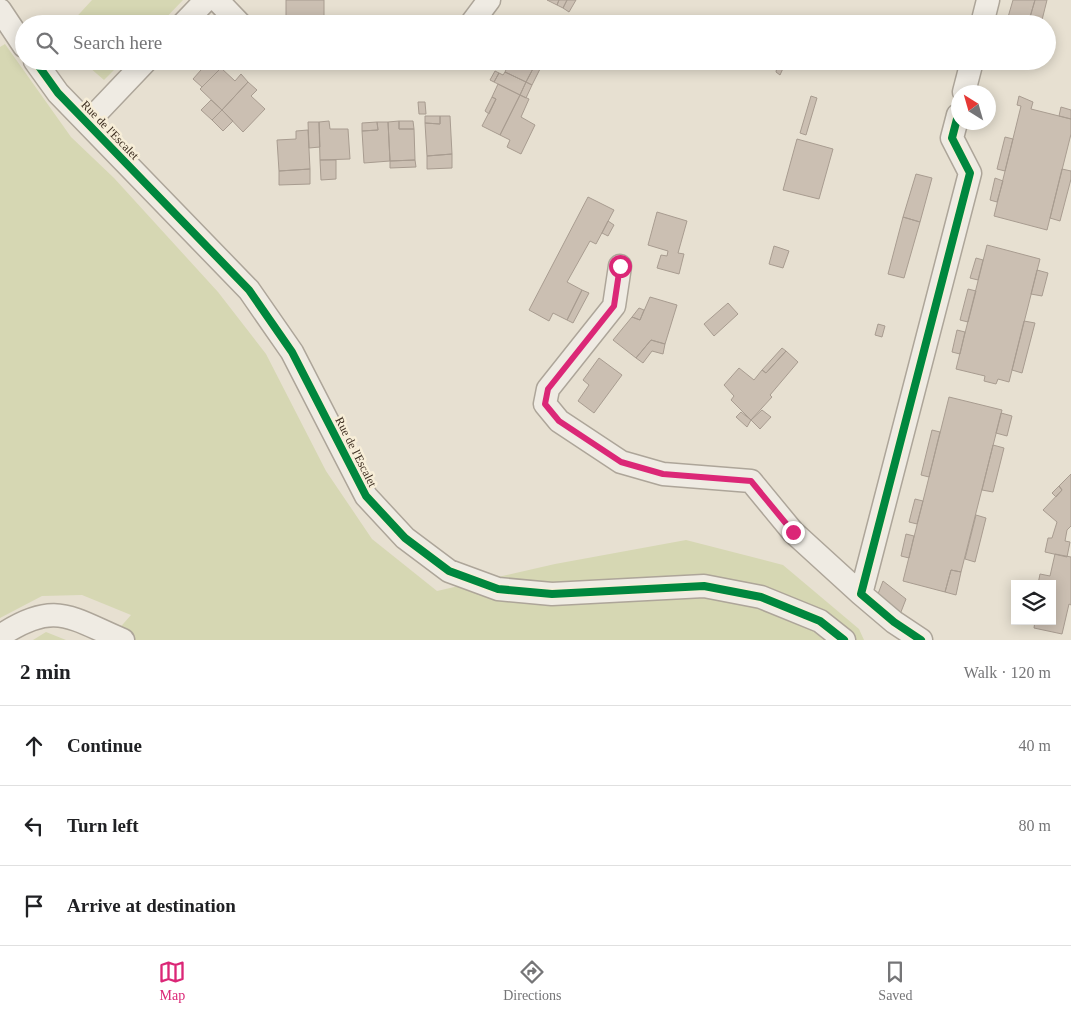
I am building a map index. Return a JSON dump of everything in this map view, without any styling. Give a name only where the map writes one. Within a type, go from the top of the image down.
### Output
[{"type":"street","points":[[192,15],[206,0]]},
{"type":"street","points":[[216,0],[231,15]]},
{"type":"street","points":[[478,15],[489,0]]},
{"type":"street","points":[[984,15],[988,0]]},
{"type":"street","points":[[0,10],[15,32]]},
{"type":"street","name":"Rue de l'Escalet","points":[[41,70],[58,93],[249,290],[292,352],[366,496],[405,538],[449,571],[498,589],[552,594],[704,586],[761,597],[820,622],[844,640]]},
{"type":"street","points":[[88,122],[137,70]]},
{"type":"street","points":[[966,85],[970,70]]},
{"type":"street","points":[[861,594],[970,173],[952,138],[954,130]]},
{"type":"street","points":[[620,266],[614,306],[548,389],[545,404],[559,421],[621,462],[663,474],[751,481],[793,532],[894,622],[921,640]]},
{"type":"street","points":[[0,636],[15,626],[42,615],[68,616],[123,640]]},
{"type":"green space","points":[[92,0],[183,0],[169,15],[78,15]]},
{"type":"green space","points":[[5,44],[15,58],[15,70],[23,70],[71,137],[114,178],[218,292],[266,354],[326,471],[372,539],[437,591],[555,564],[686,540],[783,565],[859,629],[864,640],[109,640],[131,615],[82,595],[42,596],[0,618],[0,47]]},
{"type":"green space","points":[[92,70],[114,70],[104,80]]},
{"type":"green space","points":[[46,632],[66,640],[33,640]]},
{"type":"building","points":[[286,0],[324,0],[324,15],[286,15]]},
{"type":"building","points":[[547,0],[559,0],[557,5]]},
{"type":"building","points":[[559,0],[567,0],[563,8],[557,5]]},
{"type":"building","points":[[567,0],[576,0],[569,12],[563,8]]},
{"type":"building","points":[[1013,0],[1035,0],[1031,15],[1009,15]]},
{"type":"building","points":[[1035,0],[1047,0],[1043,15],[1031,15]]},
{"type":"building","points":[[201,70],[219,70],[202,87],[193,79]]},
{"type":"building","points":[[219,70],[223,70],[235,81],[241,74],[248,82],[222,110],[200,89]]},
{"type":"building","points":[[506,70],[532,70],[526,82],[505,72]]},
{"type":"building","points":[[532,70],[540,70],[532,85],[526,82]]},
{"type":"building","points":[[776,70],[782,70],[780,75]]},
{"type":"building","points":[[495,71],[499,73],[494,82],[490,80]]},
{"type":"building","points":[[505,72],[526,82],[520,95],[494,82],[499,73],[503,75]]},
{"type":"building","points":[[248,82],[257,90],[251,96],[265,109],[243,132],[222,110]]},
{"type":"building","points":[[526,82],[532,85],[526,98],[520,95]]},
{"type":"building","points":[[498,84],[520,95],[500,135],[482,126],[496,99],[492,97]]},
{"type":"building","points":[[520,95],[529,99],[521,117],[535,125],[521,154],[507,147],[510,140],[500,135]]},
{"type":"building","points":[[811,96],[817,98],[806,135],[800,133]]},
{"type":"building","points":[[1019,96],[1033,102],[1031,109],[1071,119],[1071,134],[1047,230],[994,216],[1021,106],[1017,105]]},
{"type":"building","points":[[492,97],[496,99],[489,114],[485,111]]},
{"type":"building","points":[[211,100],[222,110],[212,120],[201,110]]},
{"type":"building","points":[[418,102],[425,102],[426,114],[419,114]]},
{"type":"building","points":[[1061,107],[1071,110],[1071,119],[1059,116]]},
{"type":"building","points":[[222,110],[233,121],[223,131],[212,120]]},
{"type":"building","points":[[425,116],[440,116],[440,124],[425,123]]},
{"type":"building","points":[[440,116],[450,116],[452,154],[427,156],[425,123],[440,124]]},
{"type":"building","points":[[329,121],[330,129],[348,129],[350,159],[320,160],[319,122]]},
{"type":"building","points":[[399,121],[399,129],[414,129],[415,160],[390,161],[388,122]]},
{"type":"building","points":[[399,121],[413,121],[414,129],[399,129]]},
{"type":"building","points":[[308,122],[319,122],[320,147],[309,148]]},
{"type":"building","points":[[377,122],[378,130],[362,131],[362,123]]},
{"type":"building","points":[[377,122],[388,122],[390,161],[364,163],[362,131],[378,130]]},
{"type":"building","points":[[308,130],[310,169],[279,171],[277,140],[296,139],[296,131]]},
{"type":"building","points":[[1005,137],[1013,139],[1005,171],[997,169]]},
{"type":"building","points":[[797,139],[833,149],[819,199],[783,190]]},
{"type":"building","points":[[452,154],[452,168],[427,169],[427,156]]},
{"type":"building","points":[[320,160],[336,160],[336,179],[321,180]]},
{"type":"building","points":[[415,160],[416,167],[390,168],[390,161]]},
{"type":"building","points":[[310,169],[310,184],[279,185],[279,171]]},
{"type":"building","points":[[1062,169],[1071,171],[1071,179],[1060,221],[1050,218]]},
{"type":"building","points":[[916,174],[932,178],[920,222],[903,217]]},
{"type":"building","points":[[995,178],[1003,181],[997,202],[990,200]]},
{"type":"building","points":[[588,197],[614,210],[596,244],[590,241],[567,282],[582,290],[567,320],[553,313],[549,321],[529,310]]},
{"type":"building","points":[[657,212],[687,221],[678,253],[684,254],[679,274],[657,268],[661,255],[667,256],[668,251],[648,245]]},
{"type":"building","points":[[903,217],[920,222],[904,278],[888,274]]},
{"type":"building","points":[[608,221],[614,225],[608,236],[602,233]]},
{"type":"building","points":[[987,245],[1040,259],[1009,382],[998,379],[996,384],[984,381],[985,376],[956,369]]},
{"type":"building","points":[[774,246],[789,251],[783,268],[769,264]]},
{"type":"building","points":[[976,258],[983,260],[978,280],[970,278]]},
{"type":"building","points":[[1037,270],[1048,273],[1042,296],[1031,294]]},
{"type":"building","points":[[968,289],[976,291],[968,322],[960,320]]},
{"type":"building","points":[[582,290],[589,293],[573,323],[567,320]]},
{"type":"building","points":[[650,297],[677,305],[665,344],[651,340],[636,358],[613,340],[632,317],[640,320]]},
{"type":"building","points":[[728,303],[738,314],[714,336],[704,324]]},
{"type":"building","points":[[639,308],[644,310],[640,320],[632,317]]},
{"type":"building","points":[[1024,321],[1035,323],[1022,373],[1012,370]]},
{"type":"building","points":[[878,324],[885,326],[882,337],[875,335]]},
{"type":"building","points":[[957,330],[965,332],[960,354],[952,352]]},
{"type":"building","points":[[651,340],[665,344],[663,354],[652,351],[643,363],[636,358]]},
{"type":"building","points":[[782,348],[786,351],[766,373],[762,370]]},
{"type":"building","points":[[786,351],[798,362],[770,395],[772,397],[751,420],[731,400],[734,396],[724,385],[739,368],[754,380],[762,370],[766,373]]},
{"type":"building","points":[[599,358],[622,375],[594,413],[578,401],[589,385],[583,380]]},
{"type":"building","points":[[949,397],[1002,410],[961,572],[951,570],[945,592],[903,581]]},
{"type":"building","points":[[762,410],[771,417],[760,429],[751,420]]},
{"type":"building","points":[[741,412],[751,420],[747,427],[736,417]]},
{"type":"building","points":[[1001,413],[1012,416],[1007,436],[996,433]]},
{"type":"building","points":[[932,430],[940,432],[929,477],[921,475]]},
{"type":"building","points":[[993,445],[1004,448],[993,492],[982,490]]},
{"type":"building","points":[[1071,474],[1071,526],[1067,530],[1065,541],[1070,542],[1067,557],[1045,552],[1048,538],[1052,538],[1057,522],[1043,510],[1062,490],[1059,486]]},
{"type":"building","points":[[1059,486],[1062,490],[1056,497],[1052,493]]},
{"type":"building","points":[[915,499],[923,501],[917,524],[909,522]]},
{"type":"building","points":[[976,515],[986,518],[975,562],[965,559]]},
{"type":"building","points":[[906,534],[914,536],[909,558],[901,556]]},
{"type":"building","points":[[1055,554],[1071,557],[1071,605],[1069,604],[1062,634],[1034,628],[1034,625],[1056,625],[1056,580],[1039,580],[1040,574],[1050,576]]},
{"type":"building","points":[[951,570],[961,572],[956,595],[945,592]]},
{"type":"building","points":[[883,581],[906,599],[899,617],[876,599]]},
{"type":"cycle path","points":[[41,70],[58,93],[249,290],[292,352],[366,496],[405,538],[449,571],[498,589],[552,594],[704,586],[761,597],[820,621],[844,640]]},
{"type":"cycle path","points":[[921,640],[894,622],[861,594],[970,173],[952,138],[954,130]]},
{"type":"route","points":[[620,266],[614,306],[548,389],[545,404],[559,421],[621,462],[663,474],[751,481],[765,495],[793,532]]}]
